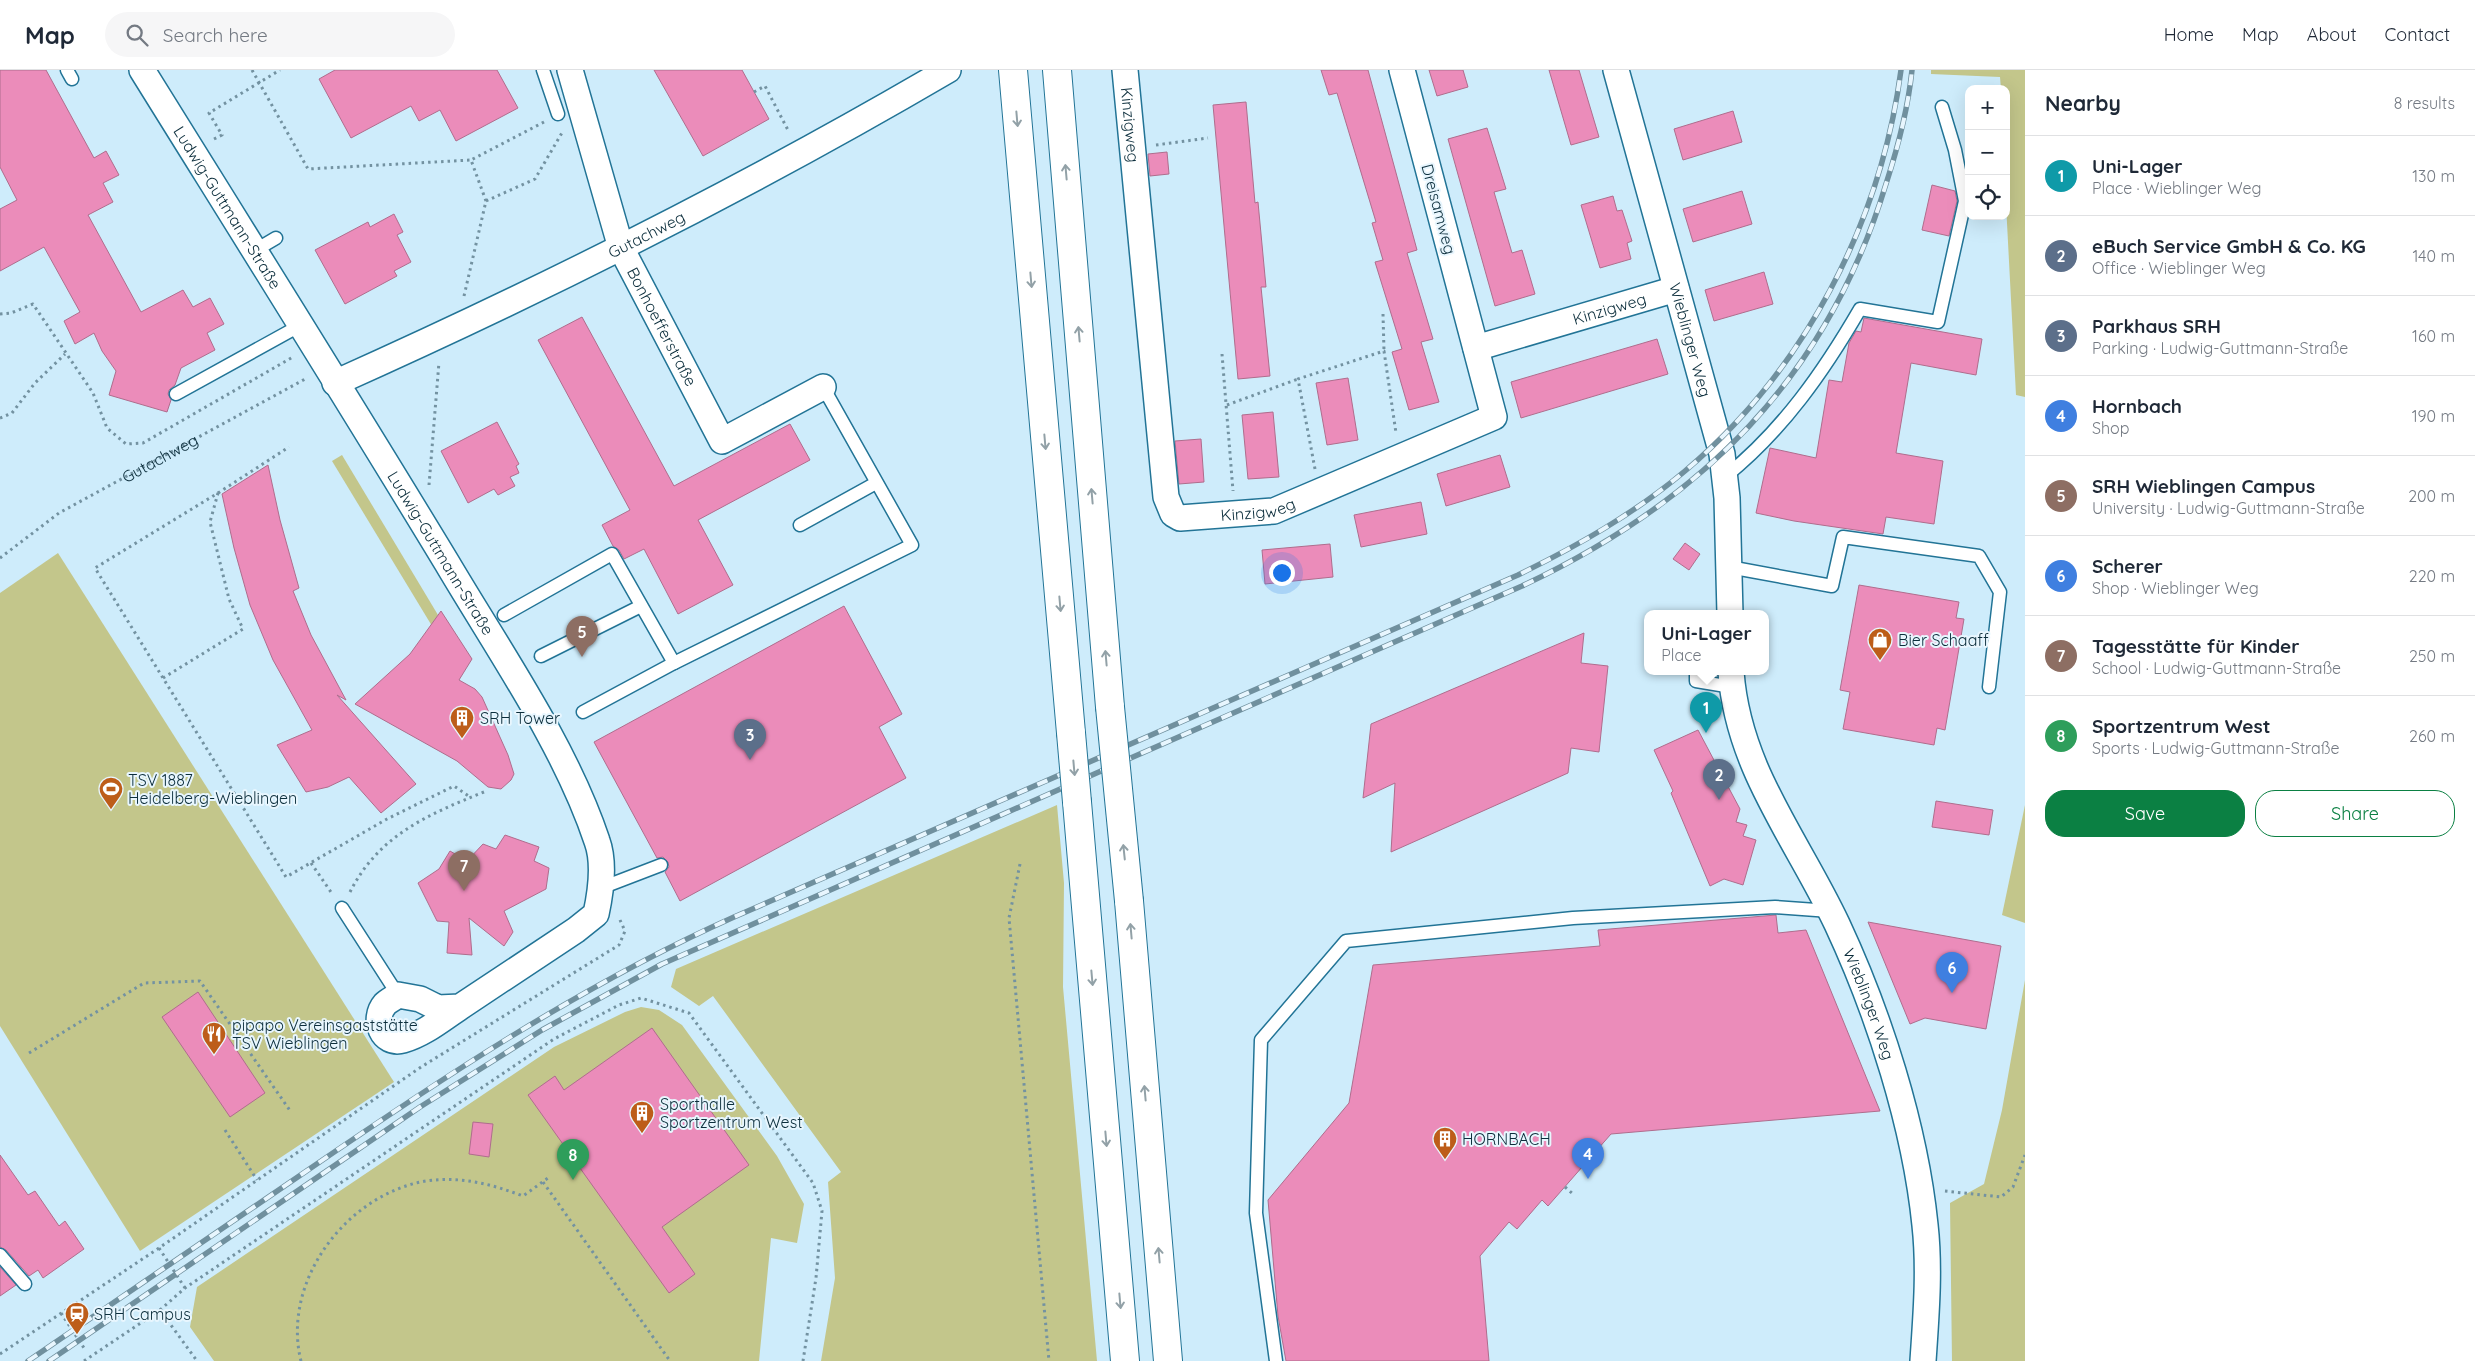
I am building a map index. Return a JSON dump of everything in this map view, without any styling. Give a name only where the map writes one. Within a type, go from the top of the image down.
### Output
[{"type":"highway","points":[[1013,70],[1126,1361]]},
{"type":"highway","points":[[1057,70],[1110,707],[1129,901],[1168,1361]]},
{"type":"highway","points":[[1165,1321],[1180,1361]]},
{"type":"street","name":"Ludwig-Guttmann-Straße","points":[[142,70],[487,630],[574,779],[599,845],[601,888],[596,914],[576,930],[423,1032],[402,1040],[393,1041],[383,1035],[379,1022],[384,1005],[398,995]]},
{"type":"street","name":"Bonhoefferstraße","points":[[570,70],[621,248],[722,441],[823,387]]},
{"type":"street","name":"Gutachweg","points":[[331,376],[449,332],[621,248],[801,154],[948,70]]},
{"type":"street","name":"Kinzigweg","points":[[1125,70],[1168,507],[1173,514],[1180,518],[1274,511],[1494,417],[1476,348],[1676,288]]},
{"type":"street","name":"Dreisamweg","points":[[1402,70],[1476,348]]},
{"type":"street","name":"Wieblinger Weg","points":[[1616,70],[1722,454],[1726,476],[1729,567],[1726,610]]},
{"type":"street","name":"Wieblinger Weg","points":[[1731,679],[1738,721],[1755,772],[1772,807],[1830,911],[1871,1010],[1906,1120],[1926,1226],[1927,1293],[1924,1361]]},
{"type":"street","points":[[398,995],[420,999],[438,1008],[460,1008]]},
{"type":"lane","points":[[543,70],[558,114]]},
{"type":"lane","points":[[1726,476],[1757,449],[1783,421],[1828,362],[1860,308],[1938,322],[1964,201],[1955,150],[1942,108]]},
{"type":"lane","points":[[254,251],[276,238]]},
{"type":"lane","points":[[176,394],[307,335]]},
{"type":"lane","points":[[584,712],[674,663],[912,544],[823,387]]},
{"type":"lane","points":[[800,525],[876,482]]},
{"type":"lane","points":[[1729,567],[1832,586],[1843,537],[1979,556],[2000,592],[1989,687]]},
{"type":"lane","points":[[504,615],[612,554],[674,663]]},
{"type":"lane","points":[[541,656],[641,606]]},
{"type":"lane","points":[[1696,675],[1696,681],[1731,679]]},
{"type":"lane","points":[[601,888],[661,865]]},
{"type":"lane","points":[[1276,1361],[1256,1213],[1261,1040],[1346,941],[1573,918],[1775,907],[1830,911]]},
{"type":"lane","points":[[342,908],[398,995]]},
{"type":"lane","points":[[0,1255],[25,1284]]},
{"type":"path","points":[[252,70],[308,169],[471,160],[558,114]]},
{"type":"path","points":[[193,152],[222,135],[209,114],[280,70]]},
{"type":"path","points":[[754,92],[765,86],[801,154]]},
{"type":"path","points":[[486,201],[535,179],[579,103]]},
{"type":"path","points":[[1133,148],[1208,138]]},
{"type":"path","points":[[429,490],[449,332],[486,201],[471,160]]},
{"type":"path","points":[[0,314],[11,313],[32,304],[93,393],[107,428],[126,444],[143,443],[307,335]]},
{"type":"path","points":[[1383,314],[1384,351],[1399,457]]},
{"type":"path","points":[[1227,405],[1384,351]]},
{"type":"path","points":[[0,418],[12,413],[35,383],[65,354]]},
{"type":"path","points":[[1222,354],[1235,514]]},
{"type":"path","name":"Gutachweg","points":[[0,558],[59,513],[331,376]]},
{"type":"path","points":[[1298,379],[1319,492]]},
{"type":"path","points":[[290,448],[95,568],[286,877],[387,819],[454,786],[470,797]]},
{"type":"path","points":[[162,678],[243,629],[230,599],[210,522],[218,493]]},
{"type":"path","points":[[311,863],[342,908],[361,869],[382,847],[400,832],[435,813],[484,792]]},
{"type":"path","points":[[1020,864],[1009,918],[1049,1361]]},
{"type":"path","points":[[0,1354],[159,1248],[421,1068],[619,945],[626,931],[601,888]]},
{"type":"path","points":[[29,1053],[144,983],[200,981],[291,1112]]},
{"type":"path","points":[[84,1361],[160,1310],[185,1288],[554,1039],[619,1005],[640,998],[689,1013],[813,1183],[822,1211],[816,1278],[803,1361]]},
{"type":"path","points":[[225,1130],[257,1180]]},
{"type":"path","points":[[1941,1190],[2001,1197],[2013,1187],[2025,1155]]},
{"type":"path","points":[[301,1361],[299,1322],[304,1293],[314,1264],[351,1217],[378,1199],[404,1187],[426,1181],[454,1179],[488,1183],[523,1196],[548,1178]]},
{"type":"path","points":[[543,1182],[670,1361]]},
{"type":"path","points":[[1565,1187],[1573,1194]]},
{"type":"path","points":[[159,1248],[185,1288]]},
{"type":"path","points":[[160,1310],[197,1361]]},
{"type":"path","points":[[61,1313],[84,1348]]},
{"type":"green space","points":[[1931,70],[2025,70],[2025,397],[2016,395],[2007,220],[2010,220],[2010,85],[2001,85],[2000,77],[1931,74]]},
{"type":"green space","points":[[342,455],[438,615],[432,626],[332,461]]},
{"type":"green space","name":"TSV 1887 Heidelberg-Wieblingen","points":[[58,553],[394,1082],[140,1251],[0,1026],[0,593]]},
{"type":"green space","points":[[1057,805],[1064,883],[1063,987],[1097,1361],[821,1361],[835,1278],[828,1182],[841,1172],[713,996],[699,1006],[671,987],[676,969]]},
{"type":"green space","points":[[2025,805],[2025,923],[2002,915]]},
{"type":"green space","points":[[2025,980],[2025,1361],[1952,1361],[1950,1203],[1984,1184],[2002,1110]]},
{"type":"green space","points":[[641,1007],[659,1010],[682,1025],[777,1156],[804,1204],[797,1243],[771,1238],[759,1361],[214,1361],[190,1327],[197,1287],[554,1047],[625,1012]]},
{"type":"building","points":[[0,70],[46,70],[94,158],[106,151],[119,175],[103,183],[113,202],[88,215],[141,312],[183,290],[193,307],[210,298],[224,324],[207,333],[215,350],[181,368],[175,385],[169,390],[168,394],[171,400],[167,412],[109,395],[116,371],[102,351],[94,333],[75,344],[64,321],[80,312],[44,247],[0,271],[0,209],[17,200],[0,167]]},
{"type":"building","points":[[335,70],[497,70],[518,108],[456,141],[440,110],[419,121],[411,106],[351,138],[319,79]]},
{"type":"building","points":[[654,70],[742,70],[769,119],[703,156]]},
{"type":"building","points":[[1321,70],[1368,70],[1417,250],[1407,253],[1433,339],[1421,342],[1439,402],[1409,410],[1392,352],[1402,349],[1375,262],[1383,260],[1372,223],[1376,222],[1337,93],[1329,95]]},
{"type":"building","points":[[1429,70],[1463,70],[1468,87],[1437,96]]},
{"type":"building","points":[[1549,70],[1579,70],[1599,137],[1571,145]]},
{"type":"building","points":[[1246,102],[1255,203],[1258,202],[1266,287],[1261,287],[1270,376],[1238,379],[1213,105]]},
{"type":"building","points":[[1733,111],[1742,142],[1683,160],[1674,129]]},
{"type":"building","points":[[1487,128],[1506,189],[1494,192],[1512,253],[1522,250],[1535,294],[1495,306],[1448,139]]},
{"type":"building","points":[[1167,152],[1169,174],[1150,176],[1148,154]]},
{"type":"building","points":[[1932,185],[1955,191],[1957,201],[1949,236],[1922,230]]},
{"type":"building","points":[[1742,191],[1752,224],[1693,242],[1683,209]]},
{"type":"building","points":[[1613,196],[1617,211],[1622,210],[1632,241],[1627,243],[1631,259],[1600,268],[1581,205]]},
{"type":"building","points":[[394,214],[403,232],[397,235],[411,262],[394,271],[397,276],[345,304],[315,250],[368,222],[370,227]]},
{"type":"building","points":[[1764,272],[1773,304],[1714,321],[1705,290]]},
{"type":"building","points":[[582,317],[674,486],[790,424],[810,460],[698,520],[733,585],[678,614],[644,549],[624,559],[619,550],[613,546],[602,525],[630,510],[538,340]]},
{"type":"building","points":[[1864,318],[1982,339],[1976,375],[1911,363],[1896,453],[1943,461],[1934,524],[1886,517],[1883,534],[1794,521],[1756,513],[1770,448],[1816,458],[1829,380],[1842,382],[1849,343],[1856,331],[1861,332]]},
{"type":"building","points":[[1657,339],[1668,374],[1521,418],[1511,382]]},
{"type":"building","points":[[1348,378],[1358,440],[1327,445],[1316,383]]},
{"type":"building","points":[[1273,412],[1279,477],[1248,479],[1242,415]]},
{"type":"building","points":[[497,422],[519,464],[516,466],[519,473],[510,477],[515,486],[498,495],[494,489],[468,503],[441,451]]},
{"type":"building","points":[[1201,439],[1204,482],[1179,484],[1175,441]]},
{"type":"building","points":[[1500,455],[1510,487],[1446,506],[1437,474]]},
{"type":"building","points":[[268,465],[280,520],[299,588],[293,591],[311,635],[346,700],[337,695],[416,784],[381,813],[349,777],[328,787],[306,792],[277,745],[312,730],[273,660],[250,605],[234,548],[222,494]]},
{"type":"building","points":[[1421,502],[1427,534],[1361,547],[1354,515]]},
{"type":"building","points":[[1685,543],[1700,554],[1689,570],[1673,559]]},
{"type":"building","points":[[1330,544],[1333,577],[1265,584],[1262,550]]},
{"type":"building","points":[[1859,585],[1959,602],[1956,618],[1964,619],[1945,730],[1937,728],[1934,745],[1843,729],[1850,692],[1840,690]]},
{"type":"building","points":[[844,606],[902,714],[879,727],[906,778],[680,901],[665,872],[669,867],[668,862],[663,857],[657,858],[594,742]]},
{"type":"building","points":[[441,611],[472,659],[459,680],[475,689],[482,697],[508,755],[514,774],[511,780],[501,789],[488,787],[457,761],[355,704],[410,654]]},
{"type":"building","points":[[1584,633],[1581,663],[1608,666],[1599,752],[1571,748],[1568,773],[1391,852],[1395,783],[1363,798],[1371,724]]},
{"type":"building","points":[[1698,730],[1740,809],[1736,822],[1747,825],[1743,836],[1756,840],[1743,885],[1724,879],[1710,886],[1671,793],[1673,791],[1654,750]]},
{"type":"building","points":[[1936,801],[1993,810],[1989,835],[1932,827]]},
{"type":"building","points":[[505,835],[539,847],[534,861],[549,868],[546,889],[504,911],[513,932],[504,946],[469,918],[472,955],[447,953],[449,922],[437,921],[418,883],[439,869],[450,851],[467,861],[483,844],[496,849]]},
{"type":"building","name":"HORNBACH","points":[[1776,915],[1778,933],[1806,930],[1880,1111],[1611,1134],[1548,1206],[1542,1200],[1517,1229],[1509,1222],[1480,1256],[1489,1361],[1286,1361],[1278,1316],[1268,1200],[1349,1103],[1373,965],[1600,946],[1598,930]]},
{"type":"building","points":[[1868,922],[2001,946],[1986,1029],[1925,1018],[1910,1024]]},
{"type":"building","name":"pipapo Vereinsgaststätte TSV Wieblingen","points":[[198,992],[265,1093],[230,1117],[162,1017]]},
{"type":"building","name":"Sporthalle Sportzentrum West","points":[[652,1028],[749,1165],[662,1227],[695,1274],[669,1293],[528,1095],[555,1076],[564,1090]]},
{"type":"building","points":[[473,1122],[493,1124],[489,1157],[469,1154]]},
{"type":"building","points":[[0,1155],[28,1195],[35,1191],[59,1226],[65,1221],[84,1249],[43,1278],[38,1270],[29,1276],[6,1250],[0,1247]]},
{"type":"building","points":[[0,1267],[16,1285],[0,1296]]},
{"type":"railway","points":[[28,1361],[408,1102],[514,1035],[622,972],[734,917],[1518,575],[1583,541],[1646,501],[1685,471],[1727,432],[1766,388],[1800,341],[1830,291],[1855,238],[1875,183],[1891,127],[1901,70]]},
{"type":"railway","points":[[49,1361],[420,1107],[542,1030],[662,964],[1522,586],[1587,552],[1647,515],[1701,473],[1749,426],[1792,374],[1830,317],[1861,253],[1886,184],[1902,128],[1912,70]]},
{"type":"place","name":"SRH Wieblingen Campus","points":[[582,657]]},
{"type":"place","name":"Bier Schaaff","points":[[1880,661]]},
{"type":"place","name":"Uni-Lager","points":[[1706,733]]},
{"type":"place","name":"SRH Tower","points":[[462,739]]},
{"type":"place","name":"Parkhaus SRH","points":[[750,760]]},
{"type":"place","name":"eBuch Service GmbH & Co. KG","points":[[1719,800]]},
{"type":"place","name":"TSV 1887 Heidelberg-Wieblingen","points":[[111,810]]},
{"type":"place","name":"Tagesstätte für Kinder","points":[[464,891]]},
{"type":"place","name":"Scherer","points":[[1952,993]]},
{"type":"place","name":"pipapo Vereinsgaststätte TSV Wieblingen","points":[[214,1055]]},
{"type":"place","name":"Sporthalle Sportzentrum West","points":[[642,1134]]},
{"type":"place","name":"HORNBACH","points":[[1445,1160]]},
{"type":"place","name":"Hornbach","points":[[1588,1179]]},
{"type":"place","name":"Sportzentrum West","points":[[573,1180]]},
{"type":"place","name":"SRH Campus","points":[[77,1335]]}]
